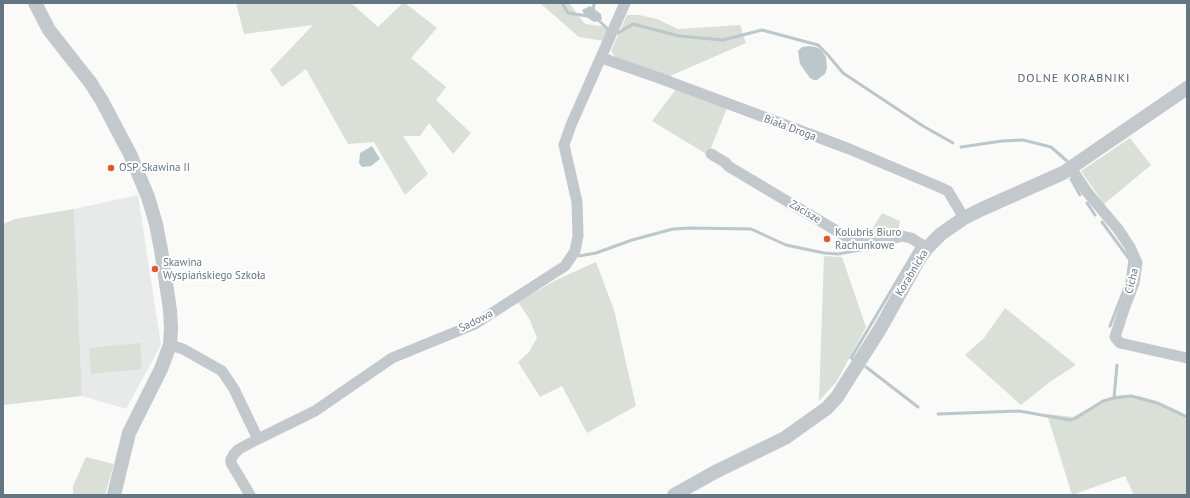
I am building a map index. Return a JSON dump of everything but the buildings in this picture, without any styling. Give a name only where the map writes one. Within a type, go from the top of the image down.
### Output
[{"type":"street","points":[[35,3],[49,30],[90,82],[102,101],[130,154],[143,184],[156,224],[161,250],[170,310],[170,345],[161,369],[129,433],[114,495]]},
{"type":"street","name":"Sadowa","points":[[250,495],[231,463],[231,459],[239,449],[315,411],[392,358],[476,324],[565,266],[575,251],[578,236],[577,202],[564,145],[571,125],[602,58],[625,3]]},
{"type":"street","name":"Biała Droga","points":[[602,58],[847,148],[937,186],[948,192],[964,218]]},
{"type":"street","name":"Korabnicka","points":[[674,495],[715,472],[785,438],[827,408],[837,397],[876,335],[910,274],[927,248],[941,234],[964,218],[1052,179],[1071,168],[1187,88]]},
{"type":"street","name":"Zacisze","points":[[711,154],[726,163],[728,166],[857,243],[876,243],[902,236],[911,238],[927,248]]},
{"type":"street","name":"Cicha","points":[[1071,168],[1087,192],[1118,229],[1130,246],[1137,263],[1134,283],[1115,337],[1120,343],[1187,358]]},
{"type":"street","points":[[170,345],[183,349],[222,371],[234,389],[258,439]]},
{"type":"shaded area","points":[[236,3],[351,3],[378,27],[403,3],[405,3],[437,28],[411,58],[446,87],[436,100],[471,133],[453,154],[429,123],[420,136],[403,136],[428,174],[405,195],[374,142],[348,144],[306,69],[282,87],[270,70],[313,25],[244,34]]},
{"type":"shaded area","points":[[540,3],[569,3],[585,24],[609,27],[605,41],[579,37]]},
{"type":"shaded area","points":[[590,6],[601,14],[602,19],[594,22],[585,16],[582,10]]},
{"type":"shaded area","points":[[627,15],[639,15],[657,19],[678,29],[740,25],[746,43],[672,75],[669,78],[615,57],[611,51]]},
{"type":"shaded area","points":[[802,47],[816,47],[821,50],[826,57],[827,68],[825,74],[817,80],[810,78],[800,64],[798,51]]},
{"type":"shaded area","points":[[677,88],[727,108],[708,155],[652,121]]},
{"type":"shaded area","points":[[1130,138],[1151,165],[1104,204],[1081,171]]},
{"type":"shaded area","points":[[372,146],[380,159],[371,166],[362,167],[359,163],[360,153]]},
{"type":"shaded area","points":[[138,195],[161,345],[126,409],[82,396],[74,209]]},
{"type":"shaded area","points":[[74,209],[82,396],[3,405],[3,224],[15,219]]},
{"type":"shaded area","points":[[882,213],[900,221],[898,234],[877,239],[869,234]]},
{"type":"shaded area","points":[[824,256],[842,257],[866,327],[837,381],[819,401]]},
{"type":"shaded area","points":[[596,262],[614,310],[636,406],[587,433],[562,386],[540,397],[518,362],[529,352],[537,338],[530,320],[518,302],[558,279]]},
{"type":"shaded area","points":[[1005,308],[1076,365],[1051,381],[1021,405],[965,355],[984,338]]},
{"type":"shaded area","points":[[140,343],[142,369],[91,374],[89,348]]},
{"type":"shaded area","points":[[1120,395],[1138,396],[1160,402],[1187,415],[1187,495],[1134,495],[1125,476],[1072,495],[1047,414],[1073,417],[1105,399]]},
{"type":"shaded area","points":[[86,457],[114,464],[105,495],[73,495],[73,486]]},
{"type":"waterway","points":[[562,3],[568,13],[588,16]]},
{"type":"waterway","points":[[593,11],[594,4]]},
{"type":"waterway","points":[[597,19],[610,31]]},
{"type":"waterway","points":[[614,32],[618,33],[633,24],[679,36],[723,40],[762,30],[818,45],[843,73],[923,126],[953,143]]},
{"type":"waterway","points":[[961,147],[1002,141],[1023,140],[1051,147],[1067,161]]},
{"type":"waterway","points":[[1071,179],[1080,195]]},
{"type":"waterway","points":[[1087,203],[1095,215]]},
{"type":"waterway","points":[[1102,222],[1130,260],[1127,282],[1110,326]]},
{"type":"waterway","points":[[579,256],[596,253],[632,240],[673,229],[691,228],[751,229],[786,245],[824,253],[838,254],[866,249]]},
{"type":"waterway","points":[[853,359],[851,358],[917,247],[916,246]]},
{"type":"waterway","points":[[1114,398],[1117,365]]},
{"type":"waterway","points":[[866,367],[918,407]]},
{"type":"waterway","points":[[938,414],[1019,411],[1070,420],[1076,418],[1103,401],[1131,396],[1157,403],[1187,417]]},
{"type":"place","name":"OSP Skawina II","points":[[111,168]]},
{"type":"place","name":"Kolubris Biuro Rachunkowe","points":[[827,239]]},
{"type":"place","name":"Skawina Wyspiańskiego Szkoła","points":[[155,269]]},
{"type":"district","name":"DOLNE KORABNIKI","points":[[1074,79]]}]
